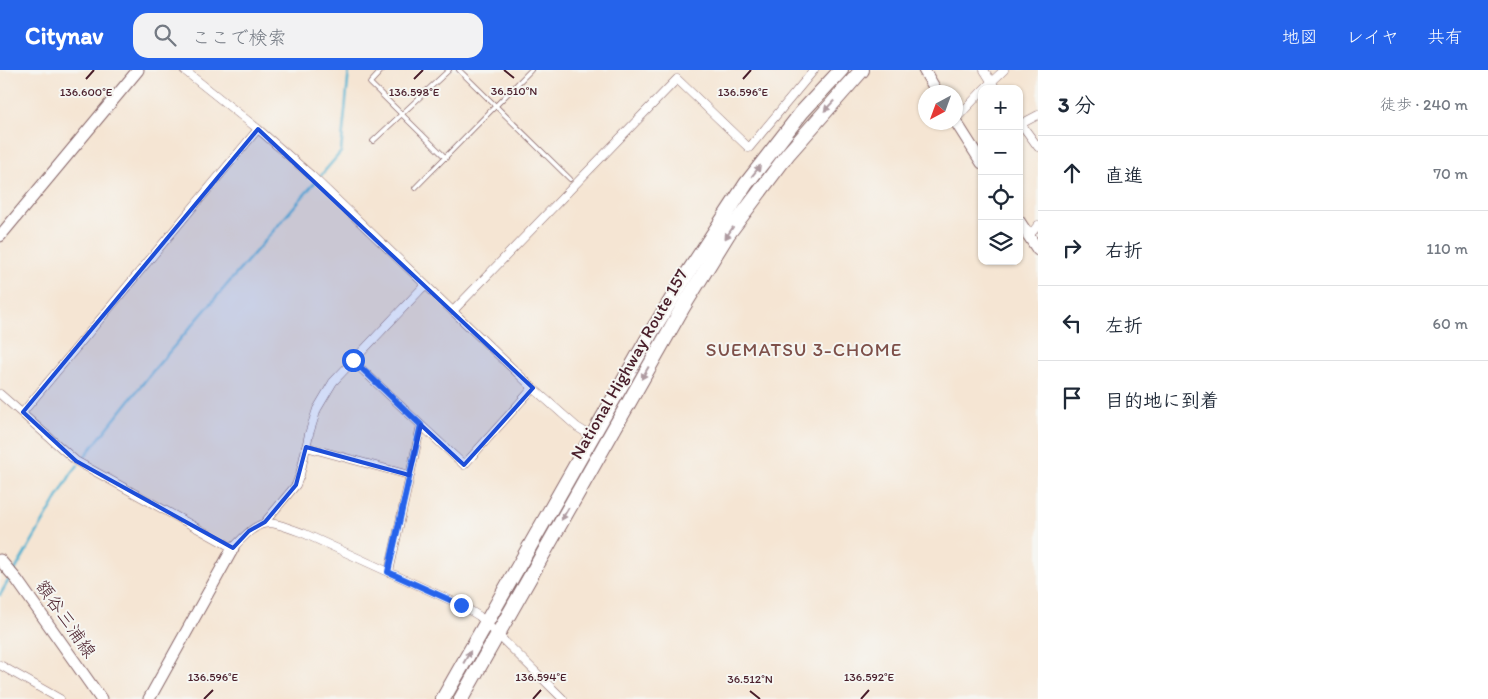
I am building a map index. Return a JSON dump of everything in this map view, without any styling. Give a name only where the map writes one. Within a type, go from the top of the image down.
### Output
[{"type":"highway","name":"National Highway Route 157","points":[[443,699],[652,331],[731,206],[802,112],[841,70]]},
{"type":"highway","name":"National Highway Route 157","points":[[460,699],[683,307],[728,234],[788,154],[862,70]]},
{"type":"street","points":[[0,236],[138,70]]},
{"type":"street","points":[[184,70],[258,129],[312,176],[533,388],[577,427],[593,436]]},
{"type":"street","points":[[453,311],[677,79],[748,148],[814,70]]},
{"type":"street","points":[[924,70],[933,85]]},
{"type":"street","points":[[984,70],[994,85]]},
{"type":"street","points":[[987,85],[1004,70]]},
{"type":"street","points":[[963,112],[978,96]]},
{"type":"street","points":[[1023,121],[1038,115]]},
{"type":"street","points":[[1023,126],[1038,147]]},
{"type":"street","points":[[22,412],[258,129]]},
{"type":"street","points":[[962,130],[978,154]]},
{"type":"street","points":[[1029,236],[1038,225]]},
{"type":"street","points":[[1023,227],[1038,250]]},
{"type":"street","points":[[149,699],[233,548],[249,531],[265,522],[296,485],[317,409],[333,382],[425,286]]},
{"type":"street","points":[[353,360],[464,465],[533,388]]},
{"type":"street","points":[[0,394],[76,461],[233,548]]},
{"type":"street","points":[[388,572],[421,425]]},
{"type":"street","points":[[306,447],[409,475]]},
{"type":"street","points":[[265,522],[304,533],[461,605],[487,622],[563,699]]},
{"type":"street","name":"額谷三浦線","points":[[3,564],[17,580],[101,699]]},
{"type":"street","points":[[0,665],[60,699]]},
{"type":"lane","points":[[382,70],[370,83],[446,158]]},
{"type":"lane","points":[[373,141],[449,70]]},
{"type":"lane","points":[[458,70],[570,179]]},
{"type":"lane","points":[[416,188],[531,70]]},
{"type":"highlighted area","points":[[258,129],[533,388],[464,465],[421,425],[409,475],[306,447],[296,485],[265,522],[249,531],[233,548],[76,461],[23,412]]},
{"type":"waterway","points":[[81,461],[152,372],[341,152],[349,70]]},
{"type":"waterway","points":[[14,572],[78,465]]},
{"type":"waterway","points":[[0,595],[11,576]]},
{"type":"district","name":"SUEMATSU 3-CHOME","points":[[804,349]]},
{"type":"route","points":[[353,360],[421,425],[388,572],[461,605]]}]
